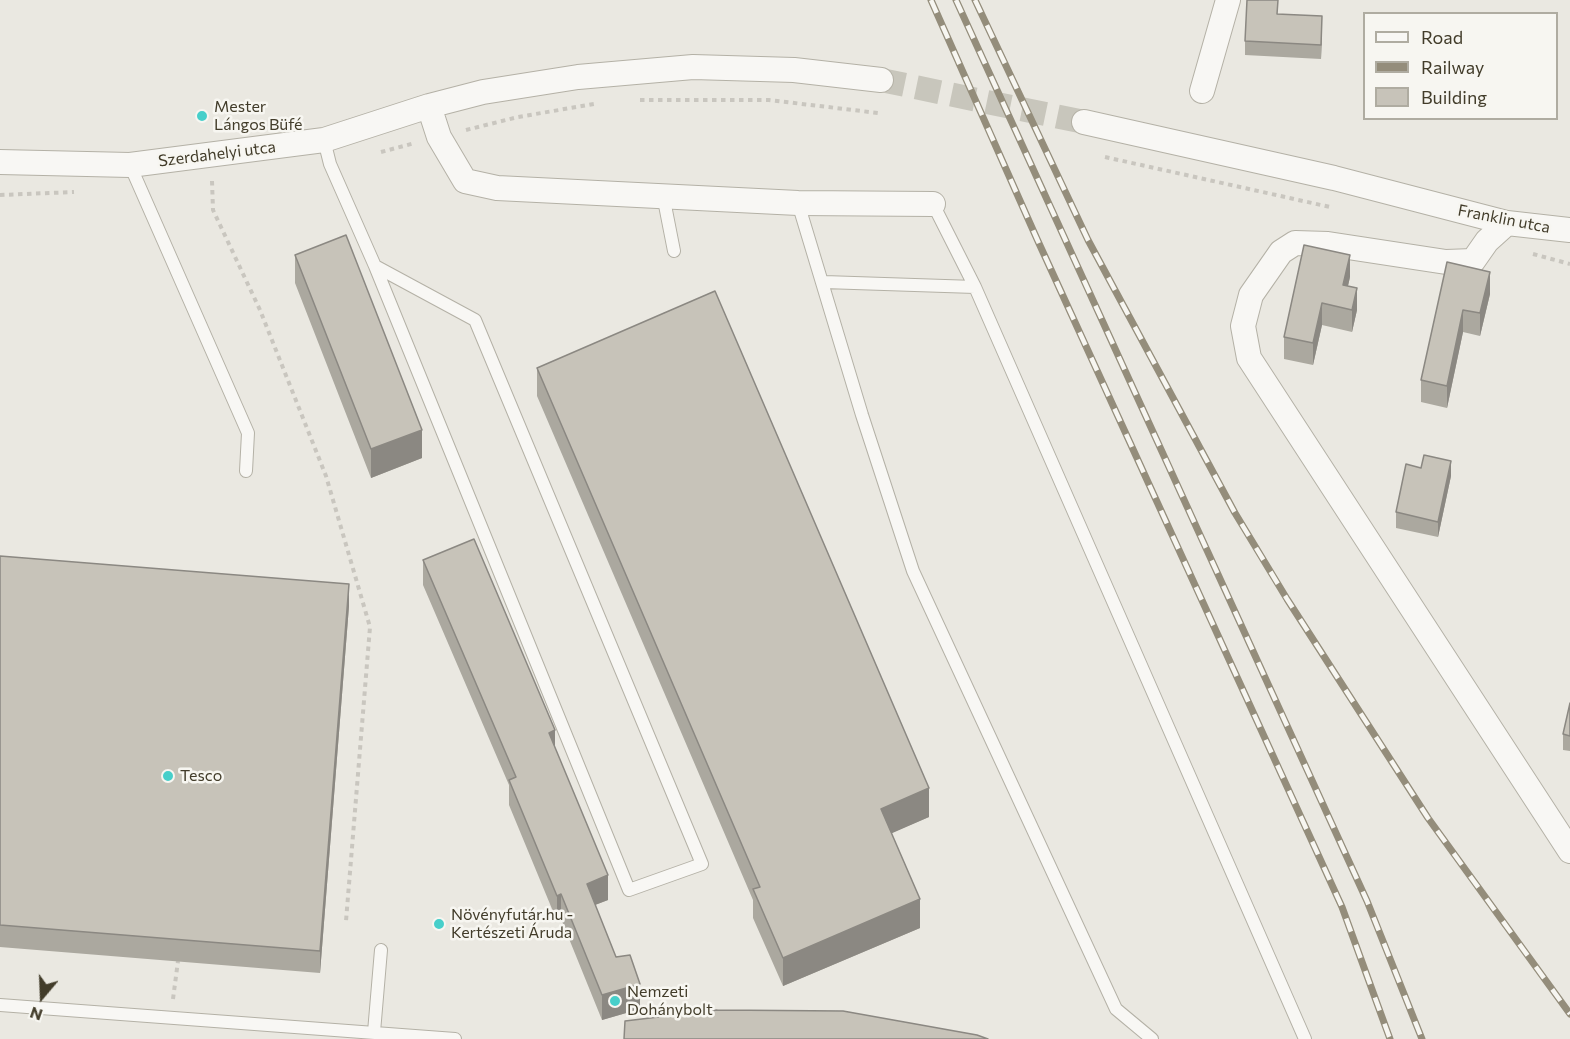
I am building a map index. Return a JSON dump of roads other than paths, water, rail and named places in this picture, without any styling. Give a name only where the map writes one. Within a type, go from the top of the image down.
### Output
[{"type":"street","points":[[1202,91],[1228,0]]},
{"type":"street","name":"Szerdahelyi utca","points":[[0,162],[130,165],[324,140],[429,106],[483,92],[578,76],[693,67],[794,70],[881,80]]},
{"type":"street","points":[[429,106],[439,137],[465,181],[496,188],[798,203],[933,204]]},
{"type":"street","name":"Franklin utca","points":[[1084,122],[1313,173],[1508,223],[1570,230]]},
{"type":"street","points":[[1508,223],[1488,242],[1473,261],[1446,262],[1328,244],[1295,243],[1281,252],[1256,287],[1251,295],[1243,326],[1249,358],[1570,851]]},
{"type":"lane","points":[[324,140],[330,164],[375,266],[629,890],[702,864],[475,320],[375,266]]},
{"type":"lane","points":[[130,165],[248,433],[246,471]]},
{"type":"lane","points":[[663,195],[674,251]]},
{"type":"lane","points":[[798,203],[824,282],[862,415],[913,571],[1116,1010],[1152,1039]]},
{"type":"lane","points":[[933,204],[975,287],[1305,1039]]},
{"type":"lane","points":[[824,282],[975,287]]},
{"type":"lane","points":[[374,1032],[381,950]]},
{"type":"lane","points":[[0,1005],[348,1034],[374,1032],[455,1039]]},
{"type":"tunnel","points":[[881,80],[1084,122]]},
{"type":"railway","points":[[931,0],[1037,239],[1342,907],[1390,1039]]},
{"type":"railway","points":[[956,0],[1367,901],[1422,1039]]},
{"type":"railway","points":[[975,0],[1088,240],[1235,513],[1287,599],[1428,818],[1570,1014]]},
{"type":"place","name":"Mester Lángos Büfé","points":[[202,116]]},
{"type":"place","name":"Tesco","points":[[168,776]]},
{"type":"place","name":"Növényfutár.hu - Kertészeti Áruda","points":[[439,924]]},
{"type":"place","name":"Nemzeti Dohánybolt","points":[[615,1001]]}]
